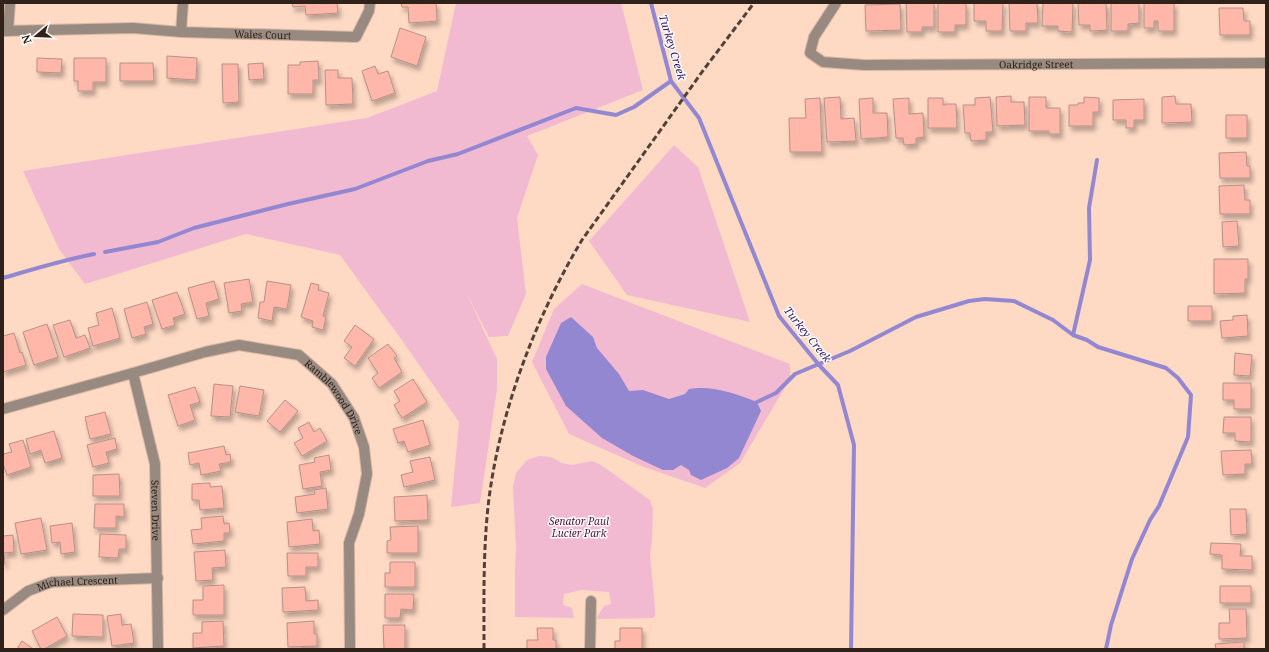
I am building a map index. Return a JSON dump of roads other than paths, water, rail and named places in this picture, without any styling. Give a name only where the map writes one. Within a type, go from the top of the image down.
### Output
[{"type":"street","points":[[6,31],[10,3]]},
{"type":"street","points":[[181,32],[183,3]]},
{"type":"street","name":"Wales Court","points":[[6,31],[133,28],[181,32],[356,37],[369,11],[370,3]]},
{"type":"street","name":"Oakridge Street","points":[[836,3],[814,38],[810,53],[824,62],[864,65],[1266,63]]},
{"type":"street","name":"Ramblewood Drive","points":[[3,409],[204,352],[239,345],[299,355],[332,384],[354,418],[364,446],[367,474],[359,514],[349,543],[350,649]]},
{"type":"street","name":"Steven Drive","points":[[133,373],[155,464],[158,649]]},
{"type":"street","name":"Michael Crescent","points":[[3,610],[28,591],[52,582],[158,578]]},
{"type":"street","points":[[590,649],[591,601]]},
{"type":"waterway","name":"Turkey Creek","points":[[651,3],[671,81],[699,118],[779,316],[819,365],[838,385],[854,445],[851,649]]},
{"type":"waterway","points":[[105,252],[158,242],[194,228],[355,189],[428,161],[458,154],[576,108],[616,115],[634,107],[671,81]]},
{"type":"waterway","points":[[1073,335],[1090,260],[1089,208],[1097,160]]},
{"type":"waterway","points":[[3,278],[94,254]]},
{"type":"waterway","points":[[757,402],[776,393],[795,374],[850,351],[916,317],[969,301],[985,299],[1014,301],[1053,320],[1073,335],[1087,340],[1098,347],[1166,368],[1178,378],[1191,395],[1188,437],[1159,506],[1150,520],[1132,559],[1111,625],[1106,649]]},
{"type":"railway","points":[[484,649],[485,542],[493,473],[500,438],[510,403],[534,335],[565,270],[582,240],[702,72],[754,3]]},
{"type":"park label","name":"Senator Paul Lucier Park","points":[[579,526]]}]
